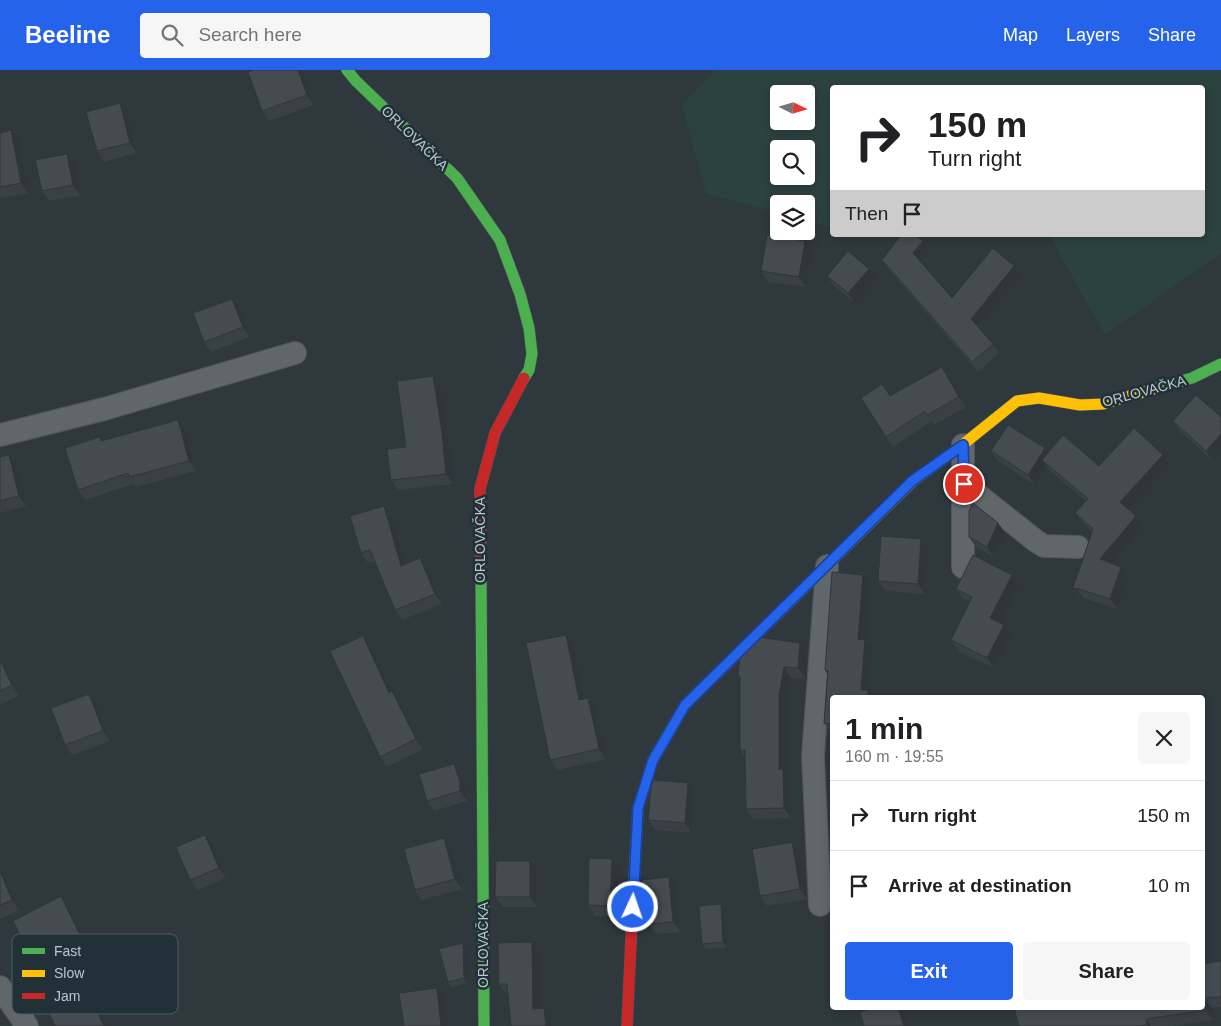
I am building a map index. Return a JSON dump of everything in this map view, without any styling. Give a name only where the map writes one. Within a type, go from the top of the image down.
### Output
[{"type":"street","name":"ORLOVAČKA","points":[[347,70],[356,81],[457,178],[500,240],[520,294],[529,328],[532,354],[529,370],[495,433],[480,488],[484,1026]]},
{"type":"street","points":[[0,435],[104,409],[295,353]]},
{"type":"street","name":"ORLOVAČKA","points":[[627,1026],[638,808],[653,760],[685,705],[912,481],[963,445],[1017,401],[1039,398],[1080,405],[1103,404],[1192,378],[1221,364]]},
{"type":"street","points":[[963,445],[963,567]]},
{"type":"street","points":[[964,484],[1044,546],[1078,547]]},
{"type":"street","points":[[820,905],[813,756],[827,566]]},
{"type":"street","points":[[0,987],[12,1004]]},
{"type":"street","points":[[19,1014],[27,1026]]},
{"type":"green space","points":[[715,70],[1221,70],[1221,253],[1105,335],[1050,237],[1205,237],[1205,85],[830,85],[830,226],[815,222],[815,195],[770,195],[770,211],[706,194],[682,105]]},
{"type":"building","points":[[253,70],[298,70],[307,95],[262,111],[248,72]]},
{"type":"building","points":[[120,103],[130,143],[97,151],[86,112]]},
{"type":"building","points":[[11,130],[21,183],[0,187],[0,133]]},
{"type":"building","points":[[67,154],[73,185],[42,191],[35,160]]},
{"type":"building","points":[[767,235],[770,235],[770,240],[805,241],[799,277],[761,271]]},
{"type":"building","points":[[899,237],[918,237],[923,241],[913,253],[952,298],[993,248],[1014,266],[971,319],[993,344],[972,362],[882,260]]},
{"type":"building","points":[[848,251],[869,269],[848,293],[827,276]]},
{"type":"building","points":[[232,299],[243,327],[204,342],[193,313]]},
{"type":"building","points":[[942,367],[959,397],[927,415],[925,411],[886,437],[861,398],[882,384],[890,396]]},
{"type":"building","points":[[433,376],[446,474],[391,480],[387,449],[406,447],[397,381]]},
{"type":"building","points":[[1196,395],[1221,417],[1221,434],[1206,451],[1173,421]]},
{"type":"building","points":[[178,420],[189,461],[129,477],[128,473],[78,490],[65,448],[100,437],[101,441]]},
{"type":"building","points":[[1008,425],[1045,448],[1028,475],[991,451]]},
{"type":"building","points":[[1134,428],[1163,455],[1120,502],[1136,516],[1100,559],[1121,567],[1110,599],[1073,588],[1093,529],[1075,513],[1088,499],[1042,460],[1063,435],[1099,466]]},
{"type":"building","points":[[9,455],[19,496],[0,501],[0,457]]},
{"type":"building","points":[[973,503],[998,523],[987,547],[969,537],[969,511]]},
{"type":"building","points":[[384,506],[401,566],[420,558],[435,594],[395,610],[370,550],[361,553],[350,516]]},
{"type":"building","points":[[881,536],[921,539],[918,584],[878,581]]},
{"type":"building","points":[[973,555],[1012,575],[990,618],[1004,625],[987,658],[951,640],[972,597],[956,589]]},
{"type":"building","points":[[832,572],[863,575],[858,639],[865,640],[861,690],[868,690],[868,695],[830,695],[830,724],[824,723],[828,671],[825,670]]},
{"type":"building","points":[[566,635],[579,700],[588,698],[599,749],[550,760],[526,643]]},
{"type":"building","points":[[363,636],[389,693],[392,691],[416,739],[380,757],[330,651]]},
{"type":"building","points":[[759,637],[800,643],[798,668],[784,667],[779,695],[779,769],[783,769],[784,808],[746,809],[745,750],[740,750],[740,676],[738,675],[740,655]]},
{"type":"building","points":[[0,660],[12,685],[0,691]]},
{"type":"building","points":[[89,694],[103,731],[65,745],[51,708]]},
{"type":"building","points":[[454,764],[460,782],[460,791],[427,801],[419,774]]},
{"type":"building","points":[[653,780],[688,783],[685,823],[648,820]]},
{"type":"building","points":[[205,835],[219,868],[190,880],[176,847]]},
{"type":"building","points":[[444,838],[455,879],[415,890],[404,849]]},
{"type":"building","points":[[792,842],[800,889],[760,896],[752,849]]},
{"type":"building","points":[[589,858],[612,859],[610,906],[588,905]]},
{"type":"building","points":[[496,861],[530,861],[530,897],[495,897]]},
{"type":"building","points":[[0,871],[12,900],[0,905]]},
{"type":"building","points":[[669,877],[673,922],[649,924],[647,907],[641,907],[642,880]]},
{"type":"building","points":[[61,896],[80,934],[20,934],[13,921]]},
{"type":"building","points":[[721,904],[723,942],[702,944],[699,906]]},
{"type":"building","points":[[532,942],[533,1009],[544,1008],[546,1026],[511,1026],[507,984],[499,984],[498,943]]},
{"type":"building","points":[[463,943],[464,978],[448,982],[439,949]]},
{"type":"building","points":[[1221,961],[1221,997],[1205,998],[1205,964]]},
{"type":"building","points":[[437,988],[441,1026],[404,1026],[399,993]]},
{"type":"building","points":[[1205,1004],[1206,1010],[1146,1019],[1147,1025],[1140,1026],[1019,1026],[1015,1010],[1205,1010]]},
{"type":"building","points":[[866,1010],[899,1010],[904,1026],[864,1026],[860,1012]]},
{"type":"building","points":[[50,1014],[98,1014],[104,1026],[55,1026]]},
{"type":"traffic: fast","points":[[347,70],[356,81],[457,178],[500,240],[520,294],[529,328],[532,354],[529,370],[524,378]]},
{"type":"traffic: fast","points":[[1153,389],[1192,378],[1221,364]]},
{"type":"traffic: fast","points":[[633,899],[638,808],[653,760],[685,705],[913,481],[956,450]]},
{"type":"traffic: fast","points":[[481,571],[484,1026]]},
{"type":"traffic: slow","points":[[956,450],[1017,401],[1039,398],[1080,405],[1103,404],[1153,389]]},
{"type":"traffic: jam","points":[[481,571],[480,489],[495,433],[524,378]]},
{"type":"traffic: jam","points":[[627,1026],[633,899]]},
{"type":"route","points":[[633,907],[638,808],[653,760],[685,705],[912,481],[963,445],[964,484]]}]
